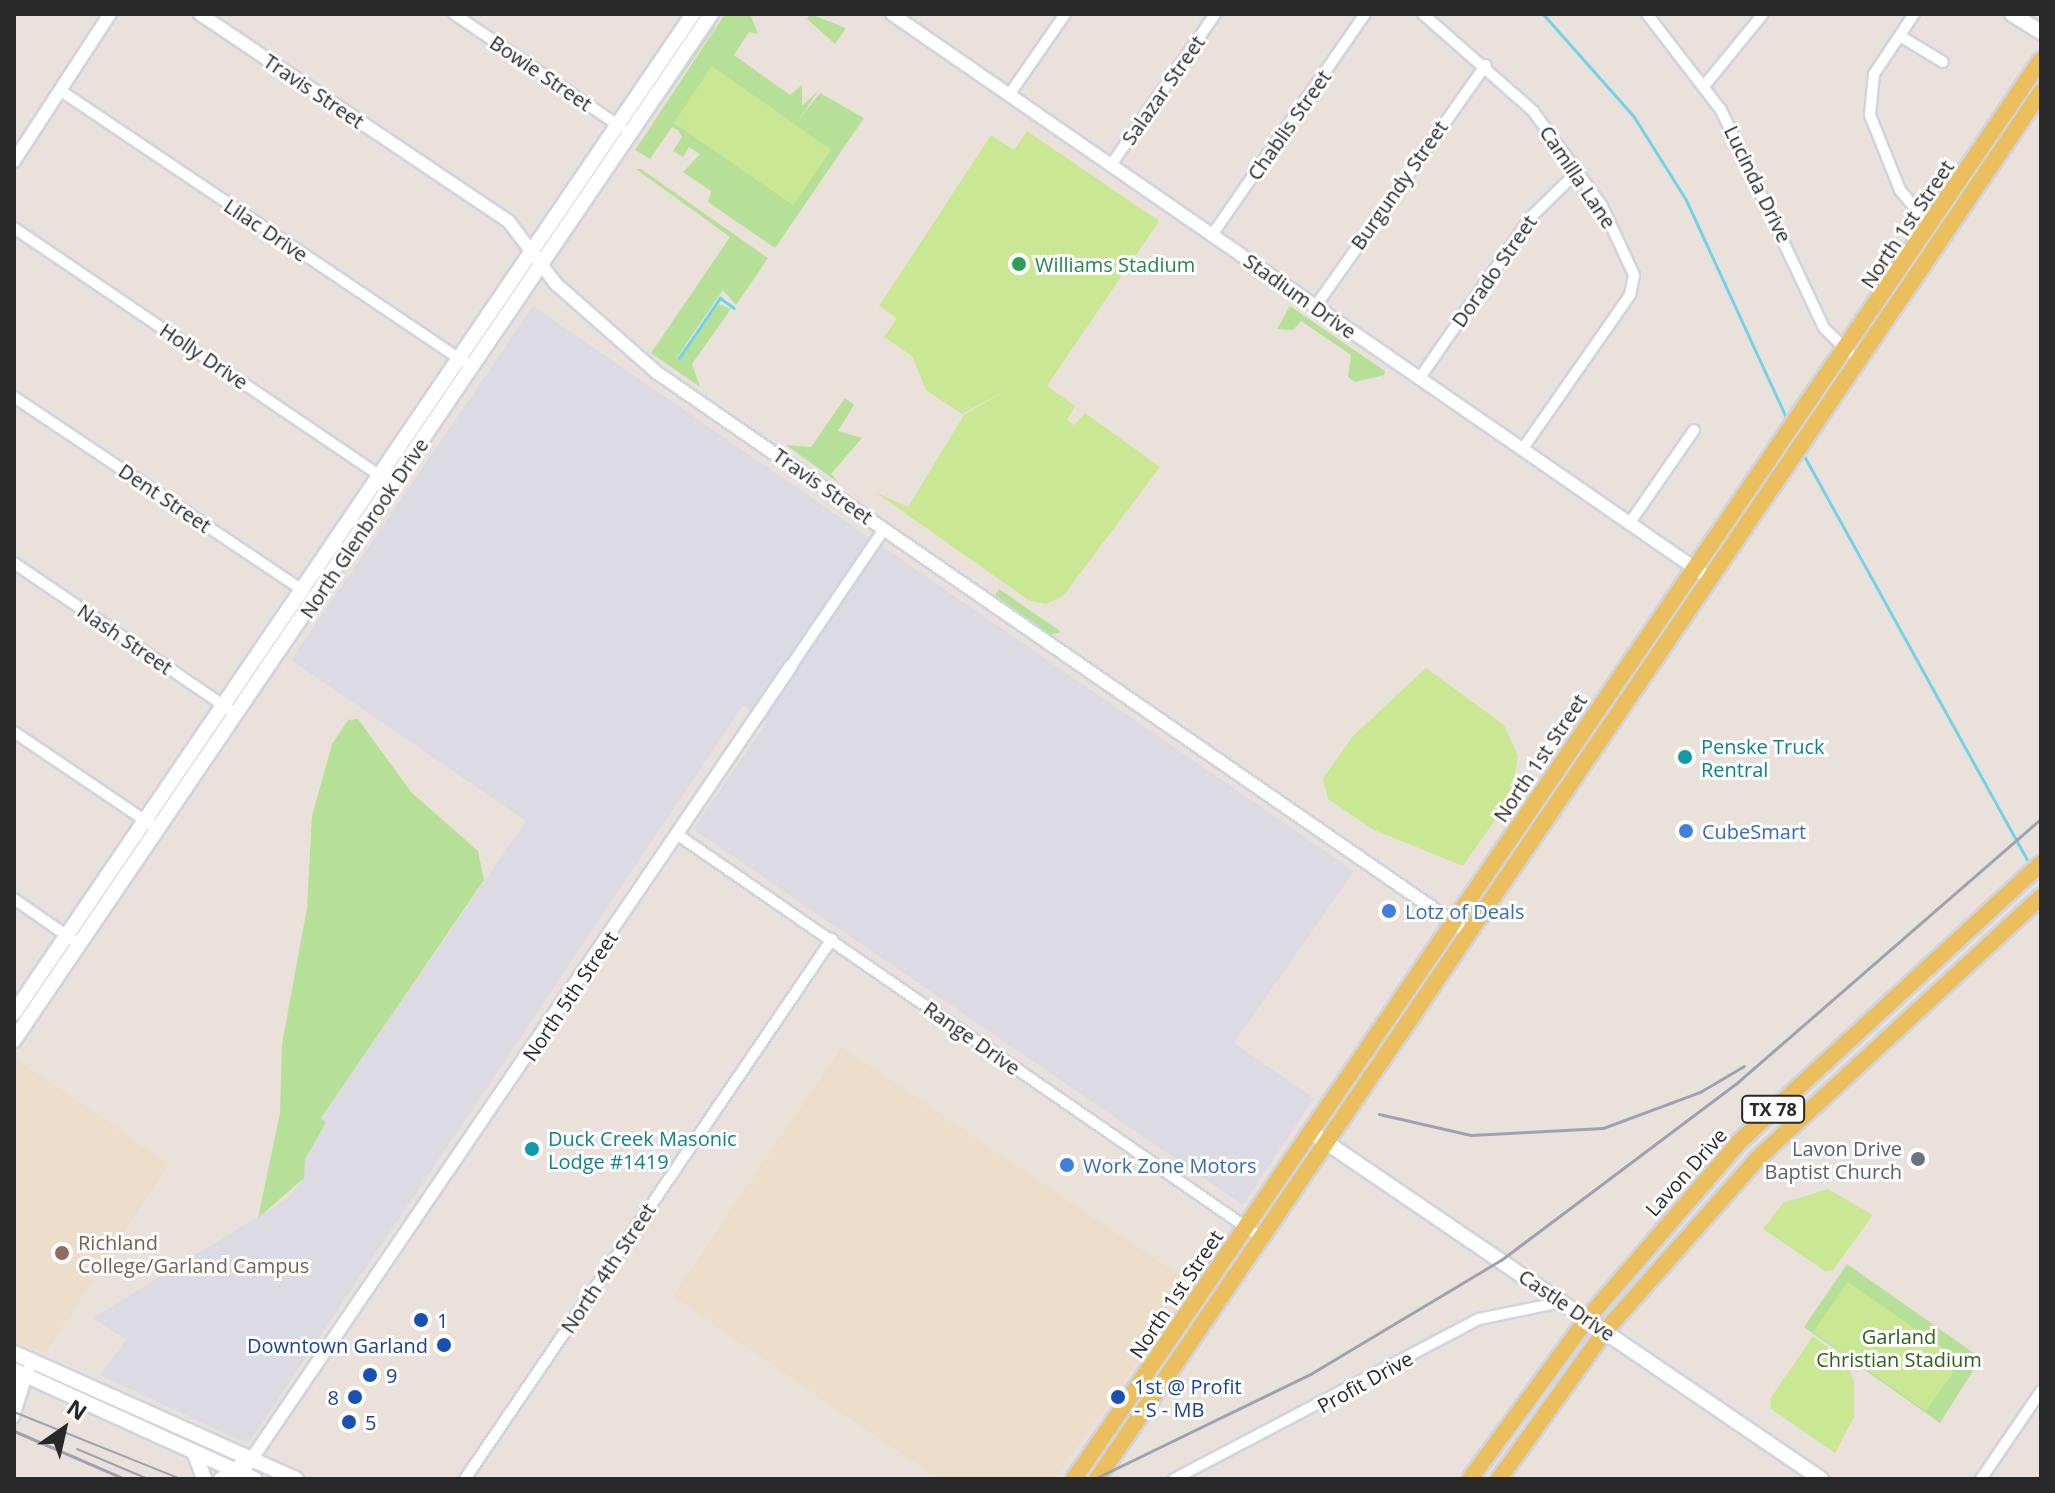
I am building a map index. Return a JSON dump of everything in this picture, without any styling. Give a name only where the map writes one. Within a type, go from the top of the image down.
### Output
[{"type":"main road","name":"North Glenbrook Drive","points":[[14,1013],[158,829],[316,599],[540,263],[693,14]]},
{"type":"main road","points":[[2012,14],[2041,32]]},
{"type":"main road","name":"North Glenbrook Drive","points":[[14,1040],[144,820],[532,249],[708,15]]},
{"type":"main road","name":"North 1st Street","points":[[1097,1479],[1543,824],[1782,442],[1800,415],[1852,354],[1970,180],[2041,60]]},
{"type":"main road","name":"North 1st Street","points":[[1074,1479],[1454,923],[1526,812],[1702,573],[1753,515],[1793,458],[1930,226],[2041,92]]},
{"type":"main road","points":[[1753,515],[1782,442]]},
{"type":"main road","points":[[1526,812],[1543,824]]},
{"type":"main road","name":"Lavon Drive","points":[[1470,1479],[1587,1319],[1692,1194],[1824,1059],[2041,863]]},
{"type":"main road","name":"TX 78","points":[[1499,1479],[1605,1331],[1786,1130],[1913,1009],[2041,897]]},
{"type":"main road","points":[[1435,950],[1451,961]]},
{"type":"main road","points":[[1894,993],[1913,1009]]},
{"type":"main road","points":[[1786,1130],[1786,1109],[1824,1059]]},
{"type":"main road","name":"Castle Drive","points":[[1311,1132],[1821,1479]]},
{"type":"main road","points":[[14,1353],[23,1369],[237,1476]]},
{"type":"main road","points":[[23,1369],[296,1479]]},
{"type":"main road","points":[[1140,1383],[1155,1393]]},
{"type":"main road","points":[[195,1454],[204,1479]]},
{"type":"street","points":[[14,161],[110,14]]},
{"type":"street","name":"Travis Street","points":[[200,14],[509,222],[540,263],[656,372],[1469,933]]},
{"type":"street","name":"Bowie Street","points":[[454,14],[623,129]]},
{"type":"street","name":"Stadium Drive","points":[[892,14],[910,19],[1009,95],[1702,573]]},
{"type":"street","points":[[1009,95],[1065,14]]},
{"type":"street","name":"Salazar Street","points":[[1111,165],[1215,14]]},
{"type":"street","name":"Chablis Street","points":[[1212,235],[1365,14]]},
{"type":"street","name":"Camilla Lane","points":[[1423,14],[1486,65],[1578,171],[1627,254],[1634,282],[1522,450]]},
{"type":"street","name":"Lucinda Drive","points":[[1647,14],[1705,85],[1771,205],[1824,328],[1852,354]]},
{"type":"street","points":[[1705,85],[1763,14]]},
{"type":"street","points":[[1914,14],[1868,87],[1870,115],[1900,190],[1930,226]]},
{"type":"street","points":[[1900,36],[1943,62]]},
{"type":"street","name":"Burgundy Street","points":[[1315,307],[1486,65]]},
{"type":"street","name":"Lilac Drive","points":[[61,91],[472,367]]},
{"type":"street","name":"Dorado Street","points":[[1419,379],[1531,217],[1578,171]]},
{"type":"street","name":"Holly Drive","points":[[14,228],[394,484]]},
{"type":"street","name":"Dent Street","points":[[14,397],[316,599]]},
{"type":"street","points":[[1629,524],[1694,430]]},
{"type":"street","name":"North 5th Street","points":[[237,1476],[681,837],[884,529]]},
{"type":"street","name":"Nash Street","points":[[14,563],[236,714]]},
{"type":"street","points":[[14,732],[158,829]]},
{"type":"street","name":"Range Drive","points":[[681,837],[1263,1239]]},
{"type":"street","points":[[14,899],[73,939]]},
{"type":"street","name":"North 4th Street","points":[[465,1479],[832,939]]},
{"type":"street","name":"Profit Drive","points":[[1174,1479],[1479,1319],[1562,1302]]},
{"type":"street","points":[[14,1389],[23,1369]]},
{"type":"street","points":[[14,1417],[23,1369]]},
{"type":"street","points":[[1981,1479],[2041,1391]]},
{"type":"shaded area","points":[[533,306],[1354,871],[1234,1043],[1314,1098],[1243,1205],[693,829],[767,722],[743,705],[248,1444],[100,1375],[126,1340],[93,1318],[288,1198],[304,1178],[305,1159],[326,1124],[321,1118],[526,821],[291,660]]},
{"type":"shaded area","points":[[841,1048],[1193,1284],[1054,1479],[938,1479],[673,1296]]},
{"type":"shaded area","name":"Richland College/Garland Campus","points":[[16,1059],[169,1164],[46,1352],[14,1342]]},
{"type":"green space","points":[[718,14],[714,29],[631,148],[631,142]]},
{"type":"green space","points":[[725,14],[750,14],[758,34],[749,32],[734,55],[790,95],[802,85],[802,106],[819,90],[799,119],[820,93],[864,118],[775,248],[708,202],[711,191],[683,172],[700,154],[689,147],[683,157],[673,151],[682,137],[678,130],[672,127],[650,159],[635,150]]},
{"type":"green space","points":[[810,14],[846,28],[835,44],[807,19]]},
{"type":"green space","points":[[712,66],[831,150],[793,205],[674,123]]},
{"type":"green space","points":[[1027,131],[1159,221],[1047,386],[1075,406],[1067,420],[1074,425],[1085,413],[1160,467],[1063,596],[1046,604],[1030,601],[875,492],[908,507],[964,415],[1008,389],[962,414],[926,390],[912,356],[884,337],[897,318],[879,306],[991,135],[1014,150]]},
{"type":"green space","points":[[636,169],[641,169],[768,258],[736,305],[723,290],[675,360],[719,304],[731,309],[692,364],[700,387],[651,353],[730,237]]},
{"type":"green space","points":[[1290,306],[1385,371],[1384,375],[1355,382],[1348,377],[1351,355],[1301,321],[1293,330],[1277,329]]},
{"type":"green space","points":[[845,398],[854,405],[838,431],[862,438],[831,474],[839,483],[786,445],[811,447]]},
{"type":"green space","points":[[999,589],[1059,633],[1049,634],[995,595]]},
{"type":"green space","points":[[1426,668],[1504,725],[1518,756],[1511,797],[1463,866],[1374,830],[1328,799],[1323,778],[1353,736]]},
{"type":"green space","points":[[358,719],[411,792],[478,851],[484,880],[321,1118],[326,1123],[305,1159],[304,1178],[258,1218],[280,1113],[282,1044],[307,908],[312,816],[332,744],[348,720]]},
{"type":"green space","points":[[1828,1189],[1873,1215],[1833,1270],[1825,1271],[1763,1229],[1783,1203]]},
{"type":"green space","name":"Garland Christian Stadium","points":[[1847,1264],[1981,1358],[1940,1423],[1804,1327]]},
{"type":"green space","name":"Garland Christian Stadium","points":[[1848,1282],[1961,1361],[1926,1411],[1813,1332]]},
{"type":"green space","points":[[1813,1336],[1846,1362],[1854,1382],[1854,1417],[1835,1453],[1771,1409],[1770,1399]]},
{"type":"waterway","points":[[1543,14],[1634,117],[1686,200],[1788,422]]},
{"type":"waterway","points":[[679,358],[720,298],[734,308]]},
{"type":"waterway","points":[[1803,454],[2027,859]]},
{"type":"tram line","points":[[14,1412],[181,1479]]},
{"type":"tram line","points":[[77,1449],[148,1479]]},
{"type":"railway","points":[[1094,1479],[1312,1373],[1501,1260],[1738,1082],[2041,819]]},
{"type":"railway","points":[[1379,1114],[1471,1135],[1603,1128],[1700,1092],[1744,1066]]},
{"type":"railway","points":[[14,1431],[125,1479]]},
{"type":"place","name":"Williams Stadium","points":[[1019,264]]},
{"type":"place","name":"Penske Truck Rentral","points":[[1685,757]]},
{"type":"place","name":"CubeSmart","points":[[1686,831]]},
{"type":"place","name":"Lotz of Deals","points":[[1389,911]]},
{"type":"place","name":"Duck Creek Masonic Lodge #1419","points":[[532,1149]]},
{"type":"place","name":"Lavon Drive Baptist Church","points":[[1918,1159]]},
{"type":"place","name":"Work Zone Motors","points":[[1067,1165]]},
{"type":"place","name":"Richland College/Garland Campus","points":[[62,1253]]},
{"type":"place","name":"1","points":[[421,1320]]},
{"type":"place","name":"Downtown Garland","points":[[444,1345]]},
{"type":"place","name":"9","points":[[370,1375]]},
{"type":"place","name":"8","points":[[355,1397]]},
{"type":"place","name":"1st @ Profit - S - MB","points":[[1118,1397]]},
{"type":"place","name":"5","points":[[349,1422]]}]
